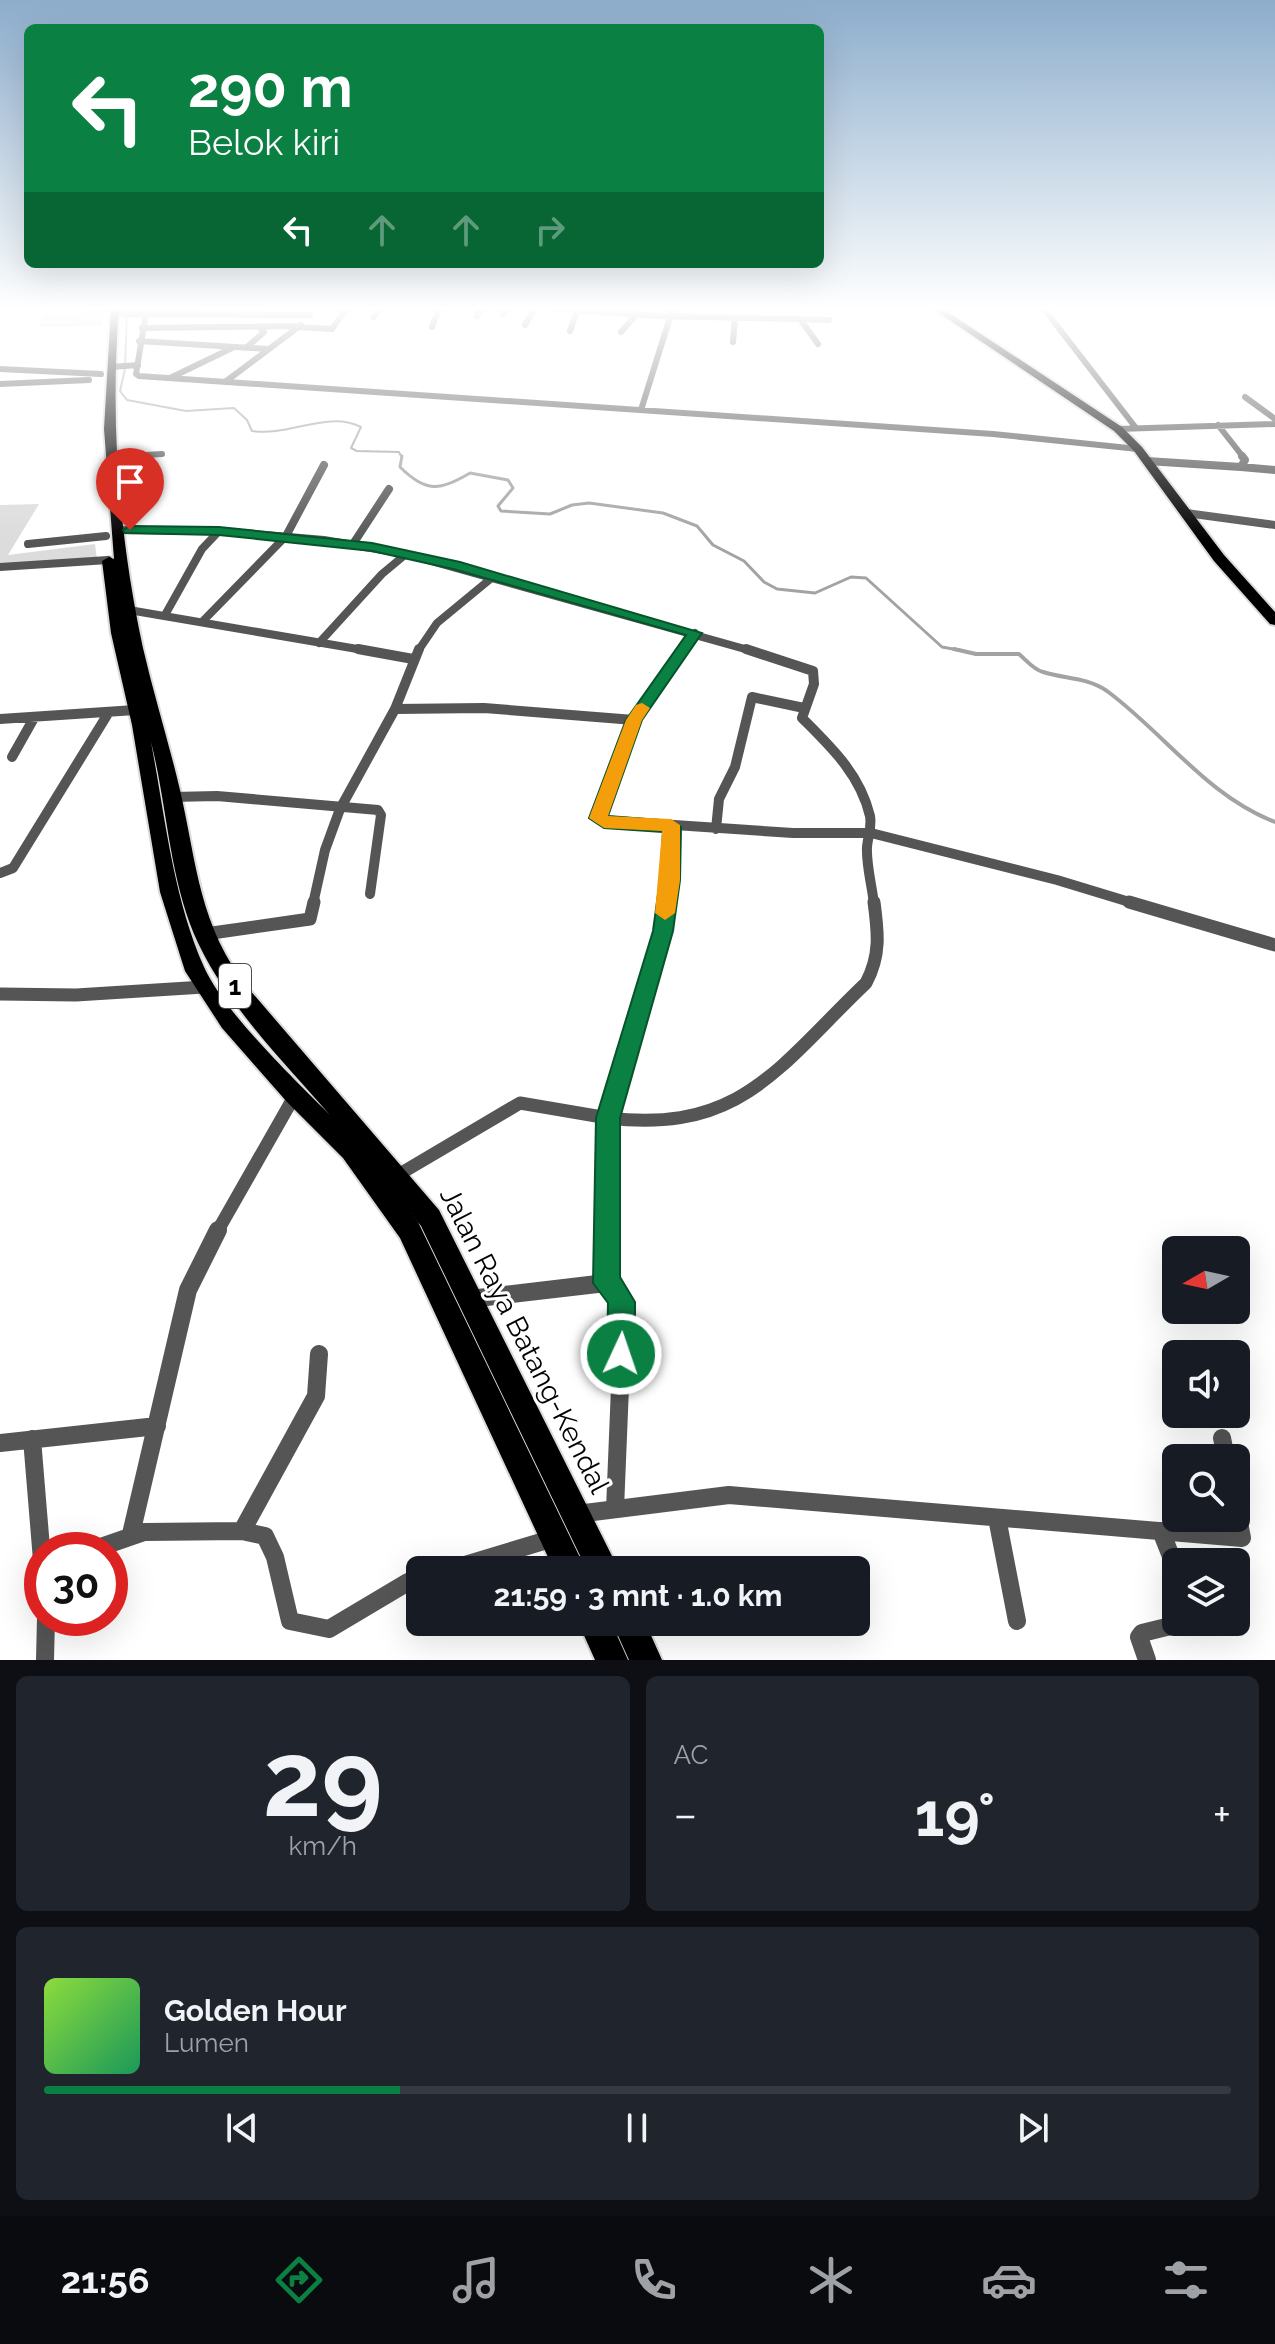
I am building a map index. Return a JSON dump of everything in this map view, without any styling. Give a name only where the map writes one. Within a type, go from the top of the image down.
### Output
[{"type":"highway","name":"Jalan Raya Batang-Kendal","points":[[109,386],[112,533],[129,610],[138,688],[135,710],[170,892],[189,957],[204,987],[230,1022],[295,1095],[351,1151],[409,1230],[563,1556]]},
{"type":"highway","name":"Jalan Raya Batang-Kendal","points":[[110,386],[113,457],[112,533],[108,560],[118,633],[172,797],[188,887],[205,934],[225,973],[300,1067],[398,1175],[430,1218],[596,1556]]},
{"type":"highway","points":[[1054,386],[1118,429],[1138,449],[1219,558],[1275,621]]},
{"type":"highway","points":[[601,1636],[612,1660]]},
{"type":"highway","points":[[635,1636],[646,1660]]},
{"type":"street","points":[[291,386],[993,434],[1138,449]]},
{"type":"street","points":[[641,410],[649,386]]},
{"type":"street","points":[[1104,386],[1136,428]]},
{"type":"street","points":[[1245,397],[1274,424]]},
{"type":"street","points":[[1118,429],[1274,424]]},
{"type":"street","points":[[1218,425],[1245,460],[1241,467]]},
{"type":"street","points":[[113,457],[162,454]]},
{"type":"street","points":[[1147,461],[1275,470]]},
{"type":"street","points":[[202,622],[286,536],[324,465]]},
{"type":"street","points":[[353,544],[389,489]]},
{"type":"street","points":[[1186,513],[1275,525]]},
{"type":"street","points":[[165,615],[202,549],[219,531]]},
{"type":"street","points":[[28,544],[112,533],[219,531],[353,544],[494,576],[811,669],[816,678],[802,718],[844,761],[860,786],[870,817],[871,833],[867,848],[879,939],[876,964],[866,983],[751,1092],[729,1106],[698,1117],[659,1124],[520,1103],[398,1175]]},
{"type":"street","points":[[319,643],[382,574],[406,554]]},
{"type":"street","points":[[0,567],[108,560]]},
{"type":"street","points":[[205,934],[310,919],[325,850],[340,809],[395,709],[413,659],[437,623],[494,576]]},
{"type":"street","points":[[129,610],[413,659]]},
{"type":"street","points":[[695,633],[634,720],[598,818],[604,822],[793,833],[871,833],[1057,880],[1275,945]]},
{"type":"street","points":[[716,829],[719,799],[735,767],[752,697],[804,708]]},
{"type":"street","points":[[395,709],[484,708],[634,720]]},
{"type":"street","points":[[0,719],[135,710]]},
{"type":"street","points":[[0,873],[13,868],[109,712]]},
{"type":"street","points":[[12,757],[34,718]]},
{"type":"street","points":[[172,797],[217,796],[380,812],[370,894]]},
{"type":"street","points":[[615,1509],[623,1314],[620,1296],[606,1283],[608,1118],[663,931],[670,880],[671,825]]},
{"type":"street","points":[[0,994],[76,995],[204,987]]},
{"type":"street","points":[[131,1534],[188,1290],[227,1212],[295,1095]]},
{"type":"street","points":[[470,1299],[606,1283]]},
{"type":"street","points":[[242,1531],[316,1396],[319,1354]]},
{"type":"street","points":[[0,1443],[157,1426]]},
{"type":"street","points":[[1222,1438],[1223,1444]]},
{"type":"street","points":[[32,1439],[40,1532]]},
{"type":"street","points":[[577,1514],[729,1495],[1161,1531],[1168,1548]]},
{"type":"street","points":[[997,1518],[1017,1621]]},
{"type":"street","points":[[128,1535],[242,1531],[265,1536],[275,1550],[284,1607],[290,1621],[304,1626],[329,1629],[406,1583]]},
{"type":"street","points":[[1173,1532],[1242,1538],[1241,1532]]},
{"type":"street","points":[[495,1556],[555,1538]]},
{"type":"street","points":[[1147,1660],[1139,1637],[1142,1633],[1162,1628]]},
{"type":"street","points":[[45,1660],[46,1636]]},
{"type":"shaded area","points":[[39,504],[8,555],[95,544],[97,560],[0,565],[0,505]]},
{"type":"waterway","points":[[121,386],[120,391],[127,400],[186,411],[234,408],[247,420],[252,431],[280,431],[322,422],[348,423],[361,427],[351,448],[357,451],[399,452],[402,457]]},
{"type":"waterway","points":[[402,457],[400,467],[426,485],[442,486],[470,473],[508,480],[513,488],[498,506],[501,511],[550,514],[572,505],[589,503],[663,513],[697,526],[713,545],[744,561],[764,582],[777,589],[815,593],[851,577],[866,578],[942,647],[958,650]]},
{"type":"waterway","points":[[954,649],[958,650]]},
{"type":"waterway","points":[[958,650],[964,651]]},
{"type":"waterway","points":[[958,650],[976,654],[1019,654],[1040,671],[1099,686],[1128,708],[1207,780],[1251,811],[1275,822]]},
{"type":"slow traffic","points":[[642,708],[634,720],[598,818],[604,822],[671,825],[670,880],[665,913]]},
{"type":"route","points":[[130,530],[219,531],[372,547],[455,565],[695,633],[634,720],[598,818],[604,822],[672,827],[670,880],[663,931],[608,1118],[606,1283],[620,1296],[623,1314],[621,1354]]}]
